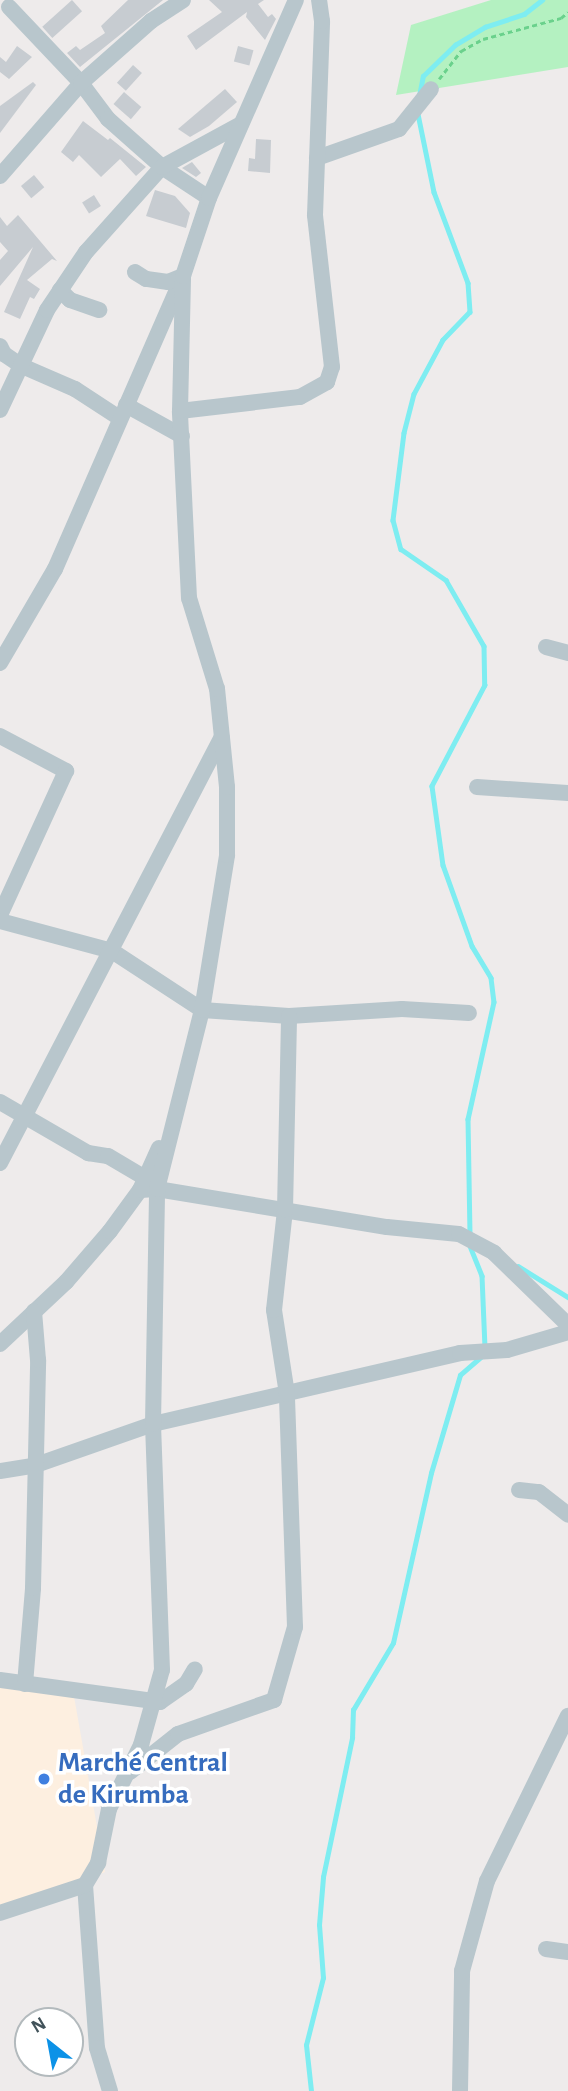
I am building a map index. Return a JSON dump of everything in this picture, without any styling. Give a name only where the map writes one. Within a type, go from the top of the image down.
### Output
[{"type":"street","points":[[0,176],[81,83],[151,21],[183,0]]},
{"type":"street","points":[[0,663],[55,569],[183,276],[209,198],[296,0]]},
{"type":"street","points":[[180,411],[300,397],[327,382],[332,367],[315,215],[322,21],[319,0]]},
{"type":"street","points":[[9,7],[81,83],[108,119],[162,167],[209,198]]},
{"type":"street","points":[[317,158],[399,129],[430,89]]},
{"type":"street","points":[[0,410],[60,290],[86,251],[162,167],[241,124]]},
{"type":"street","points":[[135,272],[146,279],[168,282],[183,276]]},
{"type":"street","points":[[0,1345],[92,1251],[147,1186],[172,1120],[202,1010],[227,855],[223,736],[217,689],[189,598],[180,411],[183,276]]},
{"type":"street","points":[[60,290],[70,300],[99,310]]},
{"type":"street","points":[[0,346],[4,354],[23,366],[182,436]]},
{"type":"street","points":[[546,647],[568,653]]},
{"type":"street","points":[[0,736],[66,771],[0,915]]},
{"type":"street","points":[[0,1163],[223,736]]},
{"type":"street","points":[[477,787],[568,793]]},
{"type":"street","points":[[0,921],[113,951],[202,1010],[289,1016],[402,1009],[469,1013]]},
{"type":"street","points":[[127,1774],[178,1734],[274,1700],[295,1627],[287,1394],[274,1310],[285,1210],[289,1016]]},
{"type":"street","points":[[0,1102],[88,1153],[108,1156],[147,1186],[285,1210],[459,1234],[494,1253],[568,1325]]},
{"type":"street","points":[[110,2091],[97,2048],[85,1885],[98,1863],[109,1809],[142,1745],[150,1703],[162,1670],[147,1186]]},
{"type":"street","points":[[25,1684],[36,1465],[34,1311]]},
{"type":"street","points":[[0,1471],[36,1465],[153,1424],[476,1351],[493,1352],[568,1332]]},
{"type":"street","points":[[519,1490],[539,1492],[568,1515]]},
{"type":"street","points":[[0,1680],[150,1703],[173,1694],[195,1670]]},
{"type":"street","points":[[460,2091],[462,1971],[487,1881],[568,1716]]},
{"type":"street","points":[[0,1913],[85,1885]]},
{"type":"street","points":[[546,1949],[568,1952]]},
{"type":"path","points":[[430,89],[461,51],[483,38],[561,18],[568,12]]},
{"type":"shaded area","name":"Marché Central de Kirumba","points":[[0,1677],[72,1685],[105,1872],[0,1917]]},
{"type":"green space","points":[[491,0],[568,0],[568,67],[396,95],[411,25]]},
{"type":"building","points":[[72,0],[82,11],[52,38],[42,27]]},
{"type":"building","points":[[128,0],[163,0],[80,67],[67,53],[76,46],[80,50],[105,33],[101,26]]},
{"type":"building","points":[[209,0],[264,0],[258,4],[268,17],[272,14],[276,19],[265,40],[246,17],[247,12],[196,50],[187,36],[222,12]]},
{"type":"building","points":[[17,46],[32,57],[9,79],[0,72],[0,57],[6,62]]},
{"type":"building","points":[[238,46],[253,50],[249,66],[234,61]]},
{"type":"building","points":[[133,65],[142,73],[126,91],[117,83]]},
{"type":"building","points":[[33,82],[36,85],[0,133],[0,106]]},
{"type":"building","points":[[225,89],[237,102],[209,126],[190,137],[178,129]]},
{"type":"building","points":[[124,92],[141,107],[131,119],[114,104]]},
{"type":"building","points":[[83,121],[108,140],[110,138],[146,167],[136,176],[120,159],[101,177],[79,155],[73,162],[61,152]]},
{"type":"building","points":[[256,139],[271,140],[270,173],[248,171],[249,158],[255,159]]},
{"type":"building","points":[[192,162],[201,173],[196,177],[182,168]]},
{"type":"building","points":[[34,175],[44,187],[31,198],[21,186]]},
{"type":"building","points":[[155,190],[175,196],[190,213],[186,228],[146,216]]},
{"type":"building","points":[[94,195],[101,206],[89,213],[82,202]]},
{"type":"building","points":[[18,215],[57,261],[52,259],[27,280],[40,289],[34,299],[30,297],[20,319],[4,312],[33,247],[0,286],[0,260],[8,251],[0,242],[0,217],[7,226]]},
{"type":"waterway","points":[[419,96],[423,76],[455,45],[485,27],[524,14],[542,0]]},
{"type":"waterway","points":[[418,114],[434,192],[468,283],[470,312],[443,340],[414,394],[404,433],[393,520],[401,549],[446,580],[484,646],[485,685],[432,786],[443,865],[472,946],[491,978],[494,1002],[468,1119],[470,1237]]},
{"type":"waterway","points":[[470,1246],[482,1276],[485,1349]]},
{"type":"waterway","points":[[518,1266],[568,1297]]},
{"type":"waterway","points":[[311,2091],[306,2045],[323,1978],[319,1925],[323,1877],[352,1738],[353,1710],[393,1643],[431,1473],[460,1375],[481,1357]]},
{"type":"place","name":"Marché Central de Kirumba","points":[[44,1779]]}]
